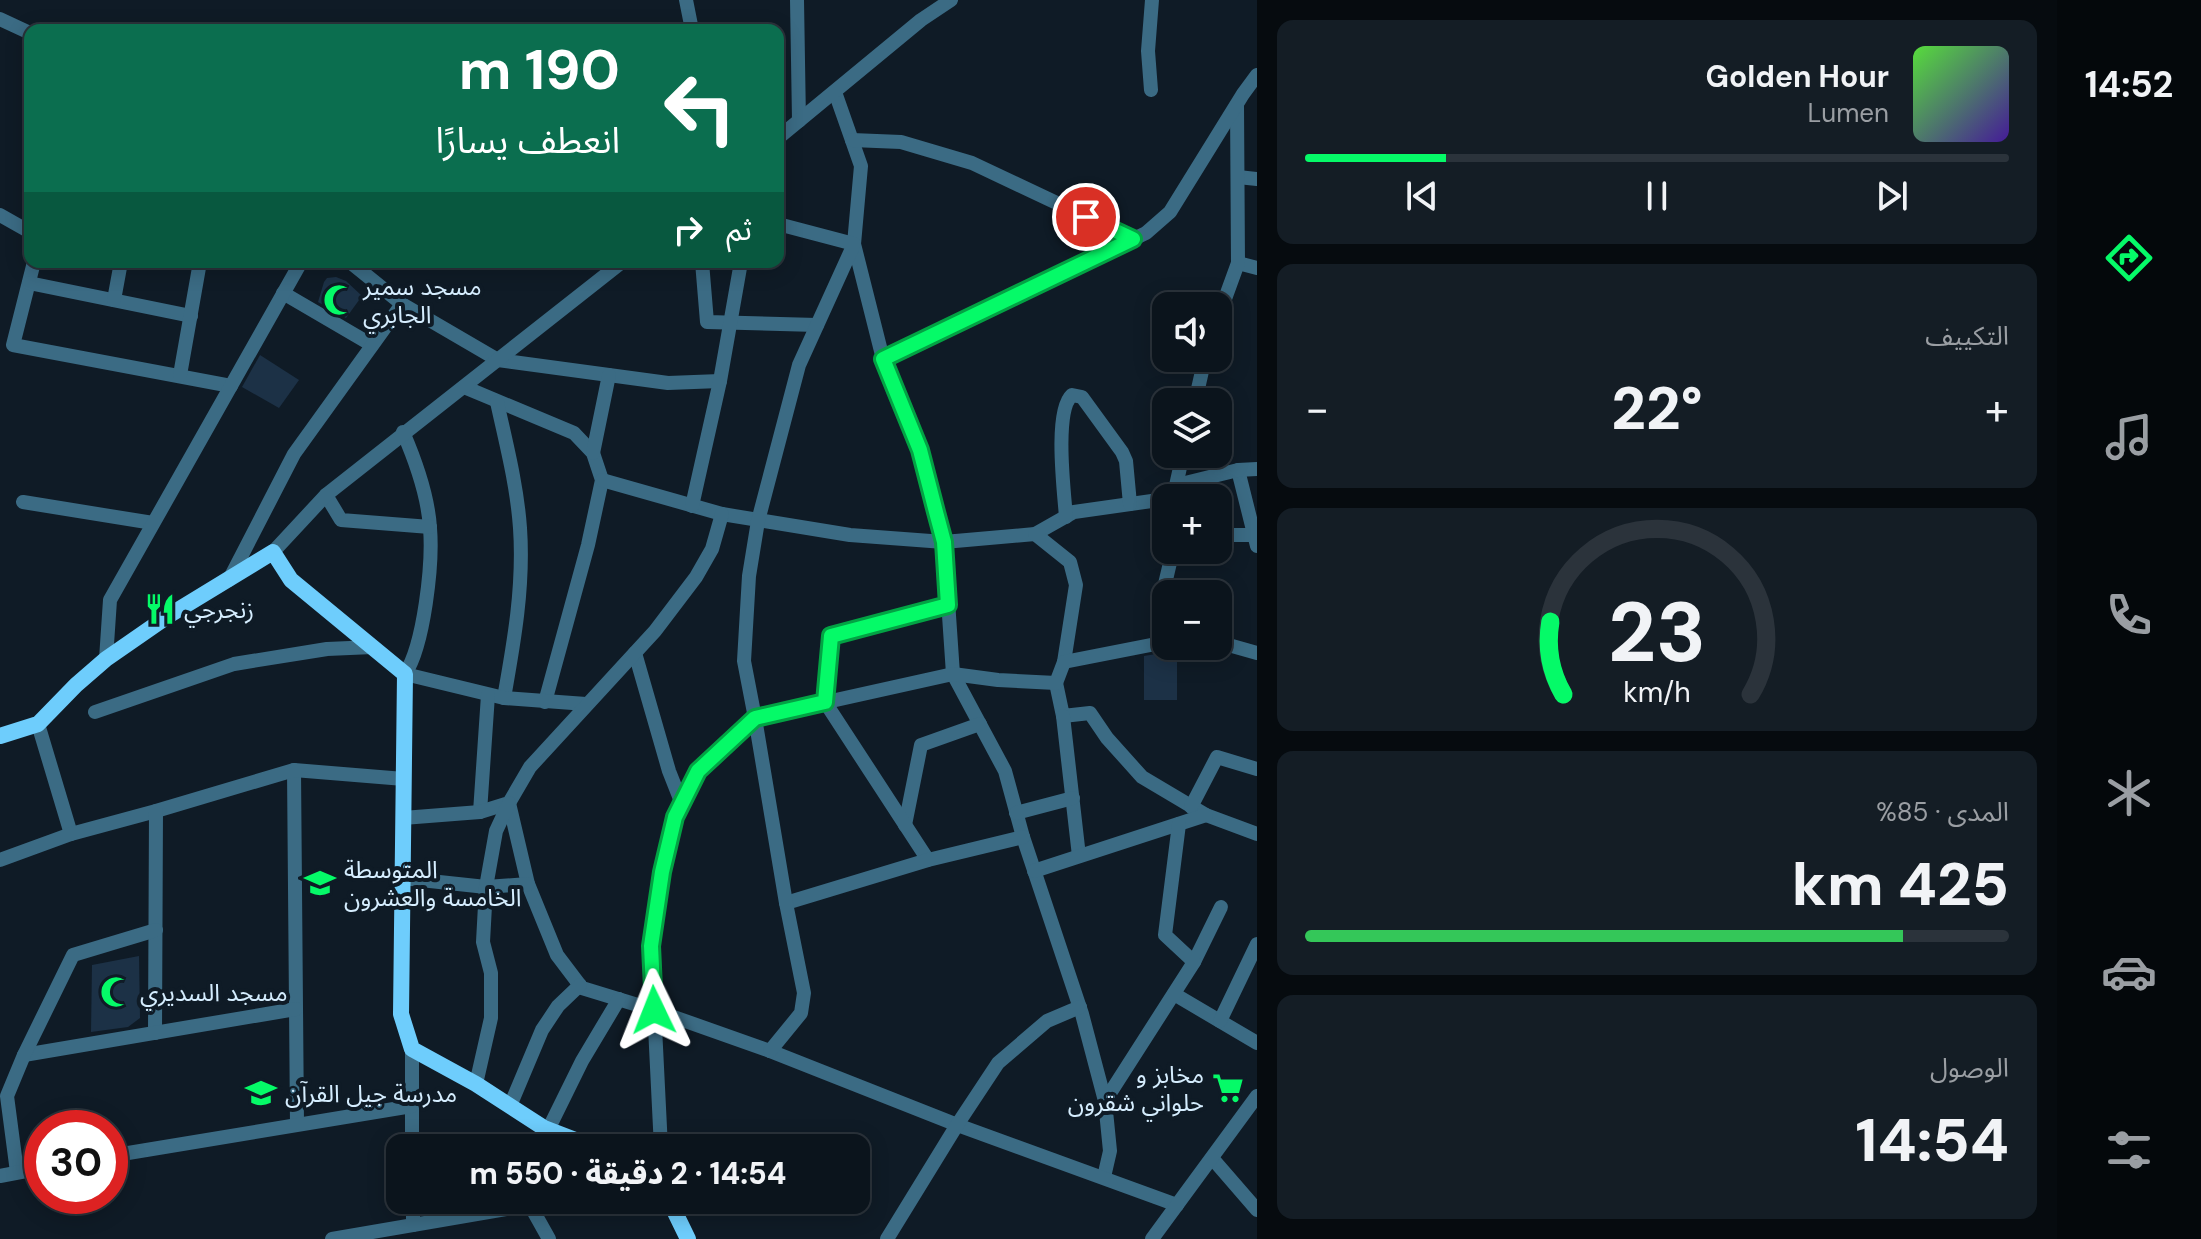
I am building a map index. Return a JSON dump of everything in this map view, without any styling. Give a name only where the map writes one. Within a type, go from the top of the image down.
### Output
[{"type":"street","points":[[686,0],[691,24]]},
{"type":"street","points":[[797,0],[799,121]]},
{"type":"street","points":[[784,133],[921,20],[951,0]]},
{"type":"street","points":[[1151,90],[1148,51],[1152,0]]},
{"type":"street","points":[[0,19],[24,30]]},
{"type":"street","points":[[883,359],[1146,233],[1170,212],[1257,75]]},
{"type":"street","points":[[835,92],[861,166],[854,244],[883,359],[920,450],[944,542],[953,674],[1005,771],[1023,837],[1080,1007],[1105,1101],[1110,1151],[1104,1177]]},
{"type":"street","points":[[1227,292],[1238,263],[1237,103]]},
{"type":"street","points":[[852,140],[901,142],[972,163],[1133,239]]},
{"type":"street","points":[[1238,177],[1257,179]]},
{"type":"street","points":[[0,215],[24,229]]},
{"type":"street","points":[[784,226],[854,244]]},
{"type":"street","points":[[770,1051],[801,1013],[804,993],[744,661],[749,576],[758,521],[799,365],[854,244]]},
{"type":"street","points":[[1238,263],[1257,268]]},
{"type":"street","points":[[33,268],[13,345],[231,386]]},
{"type":"street","points":[[114,300],[120,268]]},
{"type":"street","points":[[180,375],[199,268]]},
{"type":"street","points":[[106,659],[110,600],[298,268]]},
{"type":"street","points":[[357,268],[402,304],[498,360],[668,383],[720,381]]},
{"type":"street","points":[[0,736],[38,724],[106,659],[168,616],[273,552],[326,495],[614,268]]},
{"type":"street","points":[[702,268],[707,322],[817,325]]},
{"type":"street","points":[[692,506],[732,322],[740,268]]},
{"type":"street","points":[[29,283],[191,316]]},
{"type":"street","points":[[283,293],[372,345]]},
{"type":"street","points":[[229,580],[294,454],[402,304]]},
{"type":"street","points":[[593,453],[609,375]]},
{"type":"street","points":[[464,387],[574,433],[593,453],[602,480],[588,545],[545,702]]},
{"type":"street","points":[[1066,517],[1061,428],[1065,403],[1068,397],[1076,394],[1090,406],[1122,452],[1126,461],[1130,504]]},
{"type":"street","points":[[497,402],[512,467],[520,528],[518,624],[504,698]]},
{"type":"street","points":[[403,432],[418,468],[430,527],[425,610],[414,662],[405,674],[401,1014],[412,1049],[412,1134]]},
{"type":"street","points":[[1196,484],[1238,470],[1257,469]]},
{"type":"street","points":[[1232,536],[1256,539],[1238,470]]},
{"type":"street","points":[[602,480],[758,521],[850,535],[944,542],[1035,534],[1074,512],[1152,501]]},
{"type":"street","points":[[326,495],[341,520],[430,527]]},
{"type":"street","points":[[23,502],[153,523]]},
{"type":"street","points":[[476,1084],[491,1018],[491,973],[483,942],[486,887],[496,831],[530,767],[655,631],[696,577],[712,549],[722,514]]},
{"type":"street","points":[[1035,534],[1070,562],[1076,585],[1064,662],[1056,683],[1063,716],[1079,856]]},
{"type":"street","points":[[273,552],[291,580],[405,674],[504,698],[586,704]]},
{"type":"street","points":[[1064,662],[1166,642],[1165,584],[1170,564]]},
{"type":"street","points":[[928,860],[825,702],[831,636],[948,605]]},
{"type":"street","points":[[1232,646],[1257,653]]},
{"type":"street","points":[[95,712],[234,664],[327,649],[373,647]]},
{"type":"street","points":[[635,653],[682,804]]},
{"type":"street","points":[[660,1134],[651,946],[662,872],[675,817],[698,771],[755,718],[953,674],[1056,683]]},
{"type":"street","points":[[480,812],[488,695]]},
{"type":"street","points":[[1063,716],[1090,713],[1107,738],[1142,777],[1206,815],[1257,834]]},
{"type":"street","points":[[38,724],[71,834]]},
{"type":"street","points":[[905,825],[921,745],[980,724]]},
{"type":"street","points":[[1191,807],[1217,757],[1256,767]]},
{"type":"street","points":[[0,860],[71,834],[294,770],[404,779]]},
{"type":"street","points":[[294,770],[297,1124]]},
{"type":"street","points":[[1016,813],[1073,798]]},
{"type":"street","points":[[403,818],[480,812],[509,803]]},
{"type":"street","points":[[509,803],[528,884],[557,955],[582,988],[770,1051],[957,1125],[1177,1205]]},
{"type":"street","points":[[155,1033],[156,811]]},
{"type":"street","points":[[1034,871],[1206,815]]},
{"type":"street","points":[[1179,824],[1165,935],[1194,962]]},
{"type":"street","points":[[786,903],[928,860],[1023,837]]},
{"type":"street","points":[[402,878],[486,887],[528,884]]},
{"type":"street","points":[[1105,1101],[1194,962],[1221,907]]},
{"type":"street","points":[[17,1172],[7,1096],[73,955],[156,930]]},
{"type":"street","points":[[1220,1021],[1257,944]]},
{"type":"street","points":[[510,1106],[542,1030],[558,1006],[580,985]]},
{"type":"street","points":[[1174,994],[1257,1043]]},
{"type":"street","points":[[548,1130],[582,1061],[619,999]]},
{"type":"street","points":[[887,1239],[998,1063],[1047,1021],[1080,1007]]},
{"type":"street","points":[[24,1055],[296,1009]]},
{"type":"street","points":[[412,1049],[559,1134]]},
{"type":"street","points":[[1152,1239],[1257,1096]]},
{"type":"street","points":[[128,1153],[412,1106]]},
{"type":"street","points":[[1212,1158],[1257,1210]]},
{"type":"street","points":[[0,1176],[24,1171]]},
{"type":"street","points":[[413,1214],[413,1225]]},
{"type":"street","points":[[332,1239],[477,1214]]},
{"type":"street","points":[[535,1214],[549,1239]]},
{"type":"street","points":[[676,1214],[688,1239]]},
{"type":"building","name":"مسجد سمير الجابري","points":[[327,278],[346,281],[362,296],[346,318],[318,302],[324,282]]},
{"type":"building","points":[[260,355],[299,380],[279,408],[242,387]]},
{"type":"building","points":[[1152,655],[1152,660],[1177,660],[1177,700],[1144,700],[1144,656]]},
{"type":"building","name":"مسجد السديري","points":[[139,956],[140,1018],[128,1027],[91,1032],[92,965]]},
{"type":"place","name":"مسجد سمير الجابري","points":[[339,300]]},
{"type":"place","name":"زنجرجي","points":[[160,609]]},
{"type":"place","name":"المتوسطة الخامسة والعشرون","points":[[320,883]]},
{"type":"place","name":"مسجد السديري","points":[[116,992]]},
{"type":"place","name":"مخابز و حلواني شقرون","points":[[1228,1088]]},
{"type":"place","name":"مدرسة جيل القرآن","points":[[261,1093]]},
{"type":"route","points":[[654,1010],[651,946],[662,872],[675,817],[698,771],[755,718],[825,702],[831,636],[948,605],[944,542],[920,450],[883,359],[1133,239],[1086,217]]}]
